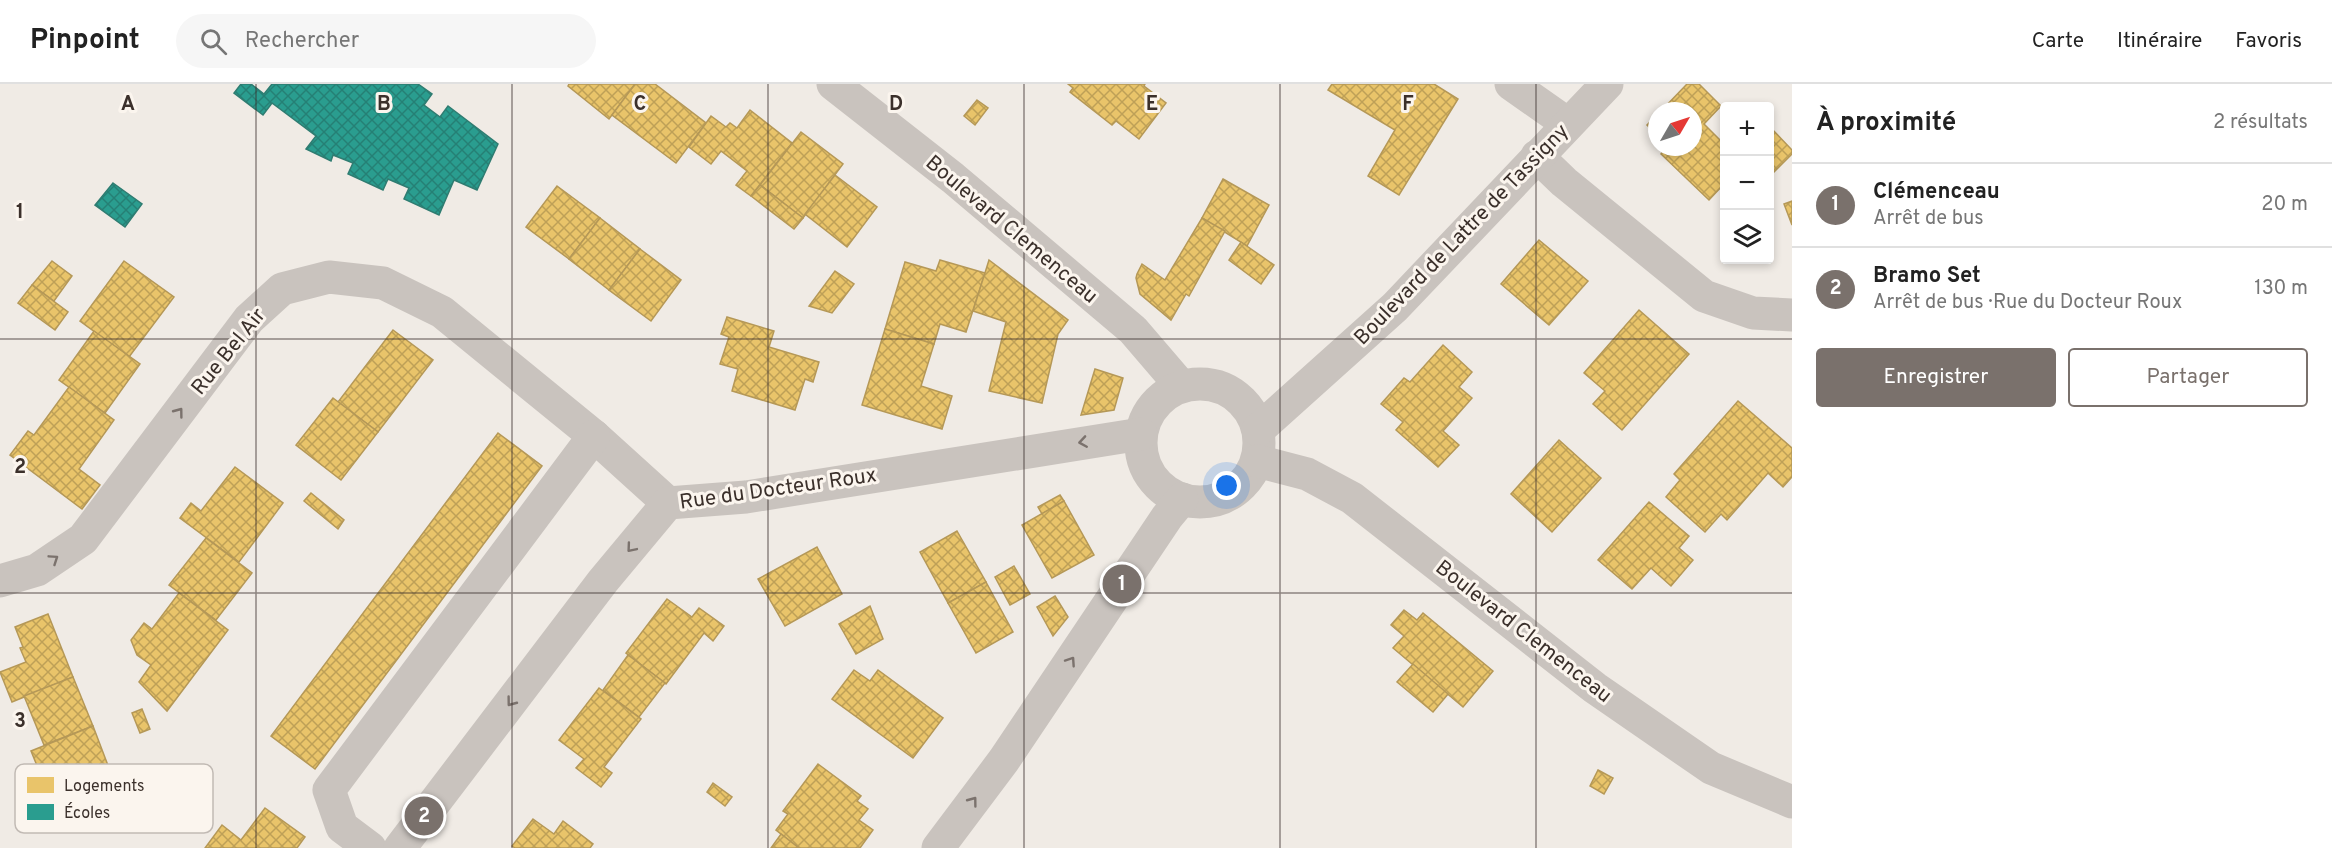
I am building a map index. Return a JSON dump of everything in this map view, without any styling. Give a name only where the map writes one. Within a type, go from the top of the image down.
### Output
[{"type":"street","name":"Boulevard Clemenceau","points":[[832,84],[953,178],[1133,330],[1181,386]]},
{"type":"street","points":[[1511,84],[1568,124]]},
{"type":"street","name":"Boulevard de Lattre de Tassigny","points":[[1257,446],[1395,308],[1607,84]]},
{"type":"street","points":[[1537,156],[1564,182],[1704,296],[1753,313],[1792,315]]},
{"type":"street","name":"Rue Bel Air","points":[[0,581],[38,570],[83,539],[249,319],[282,289],[329,277],[383,284],[442,312],[594,436],[668,503]]},
{"type":"street","points":[[1201,382],[1220,386],[1238,396],[1251,411],[1257,446],[1240,487],[1212,501],[1197,502],[1182,499],[1163,489],[1149,473],[1142,454],[1141,434],[1148,413],[1162,396],[1181,386],[1201,382]]},
{"type":"street","name":"Rue du Docteur Roux","points":[[400,848],[603,581],[668,503],[746,497],[1141,434]]},
{"type":"street","points":[[370,848],[342,827],[329,790],[594,436]]},
{"type":"street","name":"Boulevard Clemenceau","points":[[1257,446],[1352,498],[1595,688],[1711,768],[1792,802]]},
{"type":"street","points":[[938,848],[1004,759],[1167,517],[1182,499]]},
{"type":"building: Logements","points":[[569,84],[635,84],[609,119],[568,86]]},
{"type":"building: Logements","points":[[635,84],[655,84],[706,123],[676,163],[612,115]]},
{"type":"building: Logements","points":[[1068,84],[1145,84],[1144,86],[1166,103],[1139,139],[1116,121],[1112,125],[1070,92],[1073,88]]},
{"type":"building: Logements","points":[[1332,84],[1434,84],[1458,99],[1399,195],[1368,176],[1395,130],[1328,90]]},
{"type":"building: Logements","points":[[1687,84],[1699,84],[1720,105],[1704,124],[1720,140],[1720,188],[1709,200],[1663,156],[1702,156],[1702,102],[1670,102]]},
{"type":"building: Logements","points":[[977,100],[988,108],[975,125],[964,116]]},
{"type":"building: Logements","points":[[750,110],[792,143],[751,196],[736,185],[747,171],[721,151],[711,164],[689,147],[711,116],[726,127],[730,123],[737,128]]},
{"type":"building: Logements","points":[[1774,131],[1792,150],[1792,154],[1774,172]]},
{"type":"building: Logements","points":[[801,132],[843,164],[803,218],[760,185]]},
{"type":"building: Logements","points":[[835,175],[877,207],[847,247],[805,214]]},
{"type":"building: Logements","points":[[1223,179],[1269,205],[1247,246],[1202,218]]},
{"type":"building: Logements","points":[[760,185],[803,218],[794,229],[751,196]]},
{"type":"building: Logements","points":[[557,186],[600,218],[569,259],[526,227]]},
{"type":"building: Logements","points":[[1792,201],[1792,225],[1784,204]]},
{"type":"building: Logements","points":[[600,218],[640,249],[609,290],[569,259]]},
{"type":"building: Logements","points":[[1202,218],[1225,231],[1189,296],[1186,294],[1171,320],[1140,294],[1137,274],[1142,264],[1165,280]]},
{"type":"building: Logements","points":[[1539,240],[1588,281],[1549,325],[1501,284]]},
{"type":"building: Logements","points":[[1241,242],[1274,265],[1261,284],[1229,260]]},
{"type":"building: Logements","points":[[640,249],[681,280],[651,321],[609,290]]},
{"type":"building: Logements","points":[[940,260],[985,273],[966,332],[940,324],[934,344],[885,329],[905,262],[936,271]]},
{"type":"building: Logements","points":[[989,260],[1068,320],[1058,334],[1042,403],[989,391],[1006,322],[973,311]]},
{"type":"building: Logements","points":[[52,261],[72,276],[54,301],[32,285]]},
{"type":"building: Logements","points":[[124,261],[174,297],[129,357],[80,321]]},
{"type":"building: Logements","points":[[835,271],[854,284],[832,313],[809,306]]},
{"type":"building: Logements","points":[[32,285],[68,312],[55,330],[18,303]]},
{"type":"building: Logements","points":[[1639,310],[1689,354],[1622,430],[1593,404],[1605,391],[1584,373]]},
{"type":"building: Logements","points":[[727,317],[774,331],[769,347],[819,362],[813,382],[805,379],[795,410],[732,391],[738,369],[720,364],[729,337],[721,334]]},
{"type":"building: Logements","points":[[885,329],[934,344],[921,386],[952,396],[942,429],[862,405]]},
{"type":"building: Logements","points":[[393,330],[433,360],[378,432],[338,402]]},
{"type":"building: Logements","points":[[94,331],[140,364],[105,413],[59,380]]},
{"type":"building: Logements","points":[[1443,345],[1472,372],[1459,387],[1472,398],[1443,431],[1459,445],[1438,467],[1396,430],[1403,422],[1381,404],[1404,378],[1410,382]]},
{"type":"building: Logements","points":[[1095,369],[1123,378],[1114,410],[1081,415]]},
{"type":"building: Logements","points":[[69,387],[114,420],[79,469],[100,485],[82,509],[10,455],[28,431],[34,435]]},
{"type":"building: Logements","points":[[333,398],[378,432],[341,480],[296,445]]},
{"type":"building: Logements","points":[[1738,401],[1792,448],[1792,477],[1783,487],[1768,473],[1727,520],[1721,514],[1705,532],[1666,497],[1680,480],[1674,474]]},
{"type":"building: Logements","points":[[498,433],[542,466],[315,769],[271,736]]},
{"type":"building: Logements","points":[[1559,440],[1601,478],[1552,532],[1511,494]]},
{"type":"building: Logements","points":[[235,467],[283,503],[239,562],[180,518],[191,503],[201,511]]},
{"type":"building: Logements","points":[[311,493],[344,520],[338,529],[304,501]]},
{"type":"building: Logements","points":[[1060,495],[1064,501],[1042,514],[1038,507]]},
{"type":"building: Logements","points":[[1064,501],[1094,555],[1052,578],[1022,525]]},
{"type":"building: Logements","points":[[1649,502],[1689,536],[1679,548],[1693,560],[1671,586],[1651,568],[1632,589],[1598,560]]},
{"type":"building: Logements","points":[[957,531],[986,582],[948,603],[920,552]]},
{"type":"building: Logements","points":[[206,538],[252,573],[216,620],[169,585]]},
{"type":"building: Logements","points":[[817,547],[842,594],[785,626],[758,579]]},
{"type":"building: Logements","points":[[1014,566],[1030,594],[1010,605],[995,577]]},
{"type":"building: Logements","points":[[986,582],[1013,632],[976,653],[948,603]]},
{"type":"building: Logements","points":[[179,593],[228,630],[167,711],[139,682],[151,665],[137,655],[131,640],[144,623],[152,629]]},
{"type":"building: Logements","points":[[1055,596],[1068,617],[1053,636],[1037,607]]},
{"type":"building: Logements","points":[[667,599],[692,617],[699,608],[724,626],[713,641],[704,633],[666,684],[626,653]]},
{"type":"building: Logements","points":[[870,606],[883,639],[856,654],[839,624]]},
{"type":"building: Logements","points":[[1404,610],[1417,620],[1423,613],[1493,671],[1463,707],[1393,648],[1404,636],[1391,625]]},
{"type":"building: Logements","points":[[48,614],[73,677],[12,702],[0,672],[26,662],[15,627]]},
{"type":"building: Logements","points":[[628,655],[665,683],[639,717],[603,690]]},
{"type":"building: Logements","points":[[1413,664],[1448,694],[1433,712],[1397,682]]},
{"type":"building: Logements","points":[[854,670],[870,681],[878,670],[943,718],[913,758],[832,699]]},
{"type":"building: Logements","points":[[73,677],[93,726],[44,745],[24,696]]},
{"type":"building: Logements","points":[[599,688],[641,719],[604,767],[612,773],[601,787],[576,768],[584,759],[559,740]]},
{"type":"building: Logements","points":[[142,709],[150,729],[140,733],[132,713]]},
{"type":"building: Logements","points":[[93,726],[107,764],[36,764],[31,751]]},
{"type":"building: Logements","points":[[818,764],[861,796],[857,801],[868,809],[859,820],[873,830],[860,848],[799,848],[776,830],[788,814],[783,811]]},
{"type":"building: Logements","points":[[1598,770],[1613,778],[1604,794],[1590,786]]},
{"type":"building: Logements","points":[[713,783],[732,797],[725,806],[707,792]]},
{"type":"building: Logements","points":[[265,808],[305,837],[297,848],[205,848],[222,825],[241,840]]},
{"type":"building: Logements","points":[[533,819],[554,834],[563,821],[593,844],[590,848],[515,848],[512,846]]},
{"type":"building: Logements","points":[[781,834],[799,848],[771,848]]},
{"type":"building: Écoles","points":[[241,84],[251,84],[264,94],[272,84],[418,84],[432,94],[424,105],[440,117],[448,106],[498,144],[477,190],[454,180],[439,215],[404,199],[409,188],[388,179],[383,190],[348,174],[353,163],[333,155],[331,161],[306,149],[316,136],[272,103],[263,115],[234,93]]},
{"type":"building: Écoles","points":[[113,183],[142,204],[125,227],[95,205]]},
{"type":"place","name":"Clémenceau","points":[[1122,584]]},
{"type":"place","name":"Bramo Set","points":[[424,816]]}]
